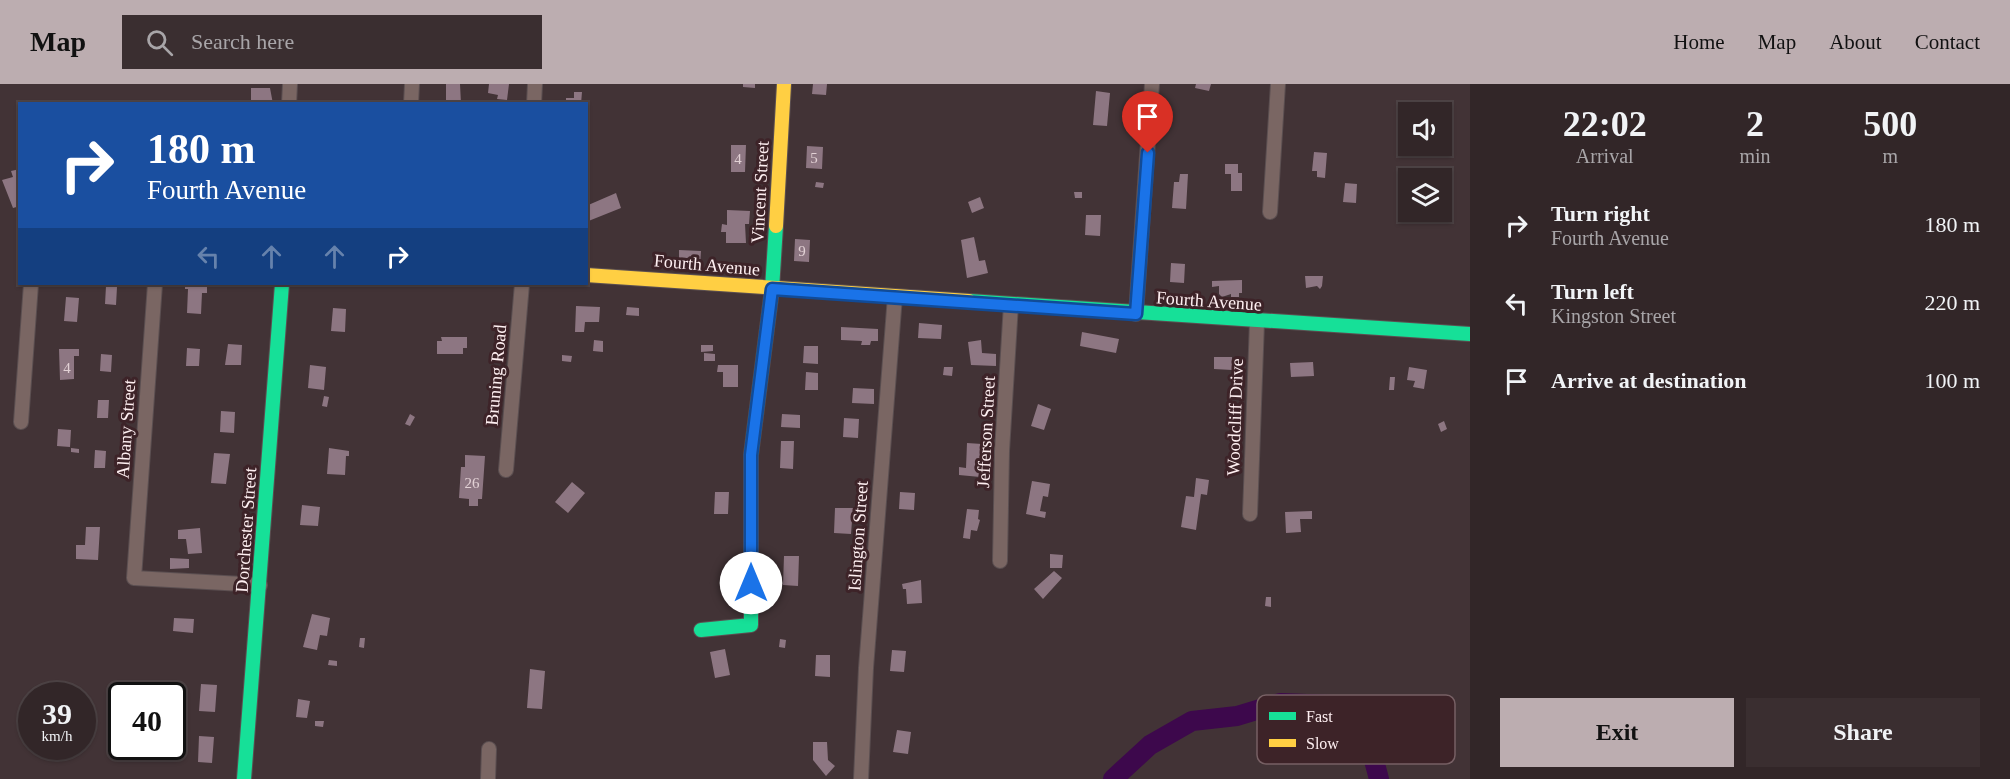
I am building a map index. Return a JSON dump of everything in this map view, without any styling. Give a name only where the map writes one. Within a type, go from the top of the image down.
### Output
[{"type":"street","points":[[289,102],[290,84]]},
{"type":"street","points":[[411,102],[412,84]]},
{"type":"street","points":[[534,102],[536,84]]},
{"type":"street","name":"Vincent Street","points":[[701,630],[751,626],[751,455],[772,289],[784,84]]},
{"type":"street","points":[[1136,314],[1152,84]]},
{"type":"street","points":[[1270,212],[1278,84]]},
{"type":"street","name":"Fourth Avenue","points":[[588,275],[1136,314],[1470,334]]},
{"type":"street","points":[[21,422],[31,285]]},
{"type":"street","name":"Albany Street","points":[[154,285],[134,578],[260,585]]},
{"type":"street","name":"Dorchester Street","points":[[244,779],[282,285]]},
{"type":"street","name":"Bruning Road","points":[[506,470],[522,285]]},
{"type":"street","name":"Islington Street","points":[[861,779],[866,668],[895,296]]},
{"type":"street","name":"Jefferson Street","points":[[1000,561],[1002,450],[1011,304]]},
{"type":"street","name":"Woodcliff Drive","points":[[1250,514],[1257,322]]},
{"type":"street","points":[[488,779],[489,748]]},
{"type":"building","points":[[446,84],[460,84],[461,102],[446,102]]},
{"type":"building","points":[[489,84],[509,84],[507,100],[497,99],[498,95],[488,93]]},
{"type":"building","points":[[743,84],[755,84],[755,88],[743,87]]},
{"type":"building","points":[[813,84],[827,84],[826,95],[812,94]]},
{"type":"building","points":[[1196,84],[1211,84],[1209,91],[1195,88]]},
{"type":"building","points":[[251,88],[270,88],[273,102],[251,102]]},
{"type":"building","points":[[1096,91],[1110,93],[1107,126],[1093,125]]},
{"type":"building","points":[[574,92],[582,92],[581,102],[566,102],[566,98],[574,98]]},
{"type":"building","points":[[731,145],[746,145],[745,172],[731,172]]},
{"type":"building","points":[[807,146],[823,147],[822,169],[806,168]]},
{"type":"building","points":[[1314,152],[1327,153],[1325,178],[1317,177],[1317,171],[1312,171]]},
{"type":"building","points":[[1225,164],[1238,164],[1238,173],[1242,173],[1242,191],[1231,191],[1231,174],[1225,174]]},
{"type":"building","points":[[18,169],[18,207],[13,208],[2,180],[13,177],[11,171]]},
{"type":"building","points":[[1180,174],[1188,174],[1186,209],[1172,208],[1174,182],[1179,182]]},
{"type":"building","points":[[816,182],[824,183],[823,188],[815,187]]},
{"type":"building","points":[[1345,183],[1357,184],[1356,203],[1343,202]]},
{"type":"building","points":[[1074,192],[1082,192],[1082,198],[1075,198]]},
{"type":"building","points":[[616,193],[621,208],[588,221],[588,205]]},
{"type":"building","points":[[980,197],[984,208],[972,213],[968,202]]},
{"type":"building","points":[[727,210],[750,211],[749,224],[745,224],[746,243],[726,243],[726,232],[721,232],[722,224],[727,225]]},
{"type":"building","points":[[1086,215],[1101,215],[1100,236],[1085,235]]},
{"type":"building","points":[[974,237],[979,261],[985,260],[988,273],[967,278],[961,240]]},
{"type":"building","points":[[795,239],[810,240],[809,262],[794,261]]},
{"type":"building","points":[[679,250],[701,251],[700,266],[679,265]]},
{"type":"building","points":[[714,261],[720,261],[721,269],[715,269]]},
{"type":"building","points":[[1171,263],[1185,264],[1184,283],[1170,282]]},
{"type":"building","points":[[1305,276],[1323,276],[1320,289],[1317,286],[1306,288]]},
{"type":"building","points":[[1242,280],[1242,293],[1239,293],[1239,297],[1231,297],[1231,294],[1222,297],[1219,294],[1219,286],[1212,287],[1212,281]]},
{"type":"building","points":[[185,285],[207,285],[207,293],[202,293],[201,314],[187,313],[188,289],[185,289]]},
{"type":"building","points":[[106,286],[117,287],[116,305],[105,304]]},
{"type":"building","points":[[66,297],[79,298],[77,322],[64,321]]},
{"type":"building","points":[[576,306],[600,307],[599,322],[585,322],[584,332],[575,332]]},
{"type":"building","points":[[627,307],[639,308],[639,316],[626,315]]},
{"type":"building","points":[[333,308],[346,309],[345,332],[331,331]]},
{"type":"building","points":[[919,323],[942,325],[941,339],[918,338]]},
{"type":"building","points":[[841,327],[878,329],[878,341],[871,341],[870,345],[861,345],[862,341],[841,340]]},
{"type":"building","points":[[1082,332],[1119,339],[1116,353],[1080,346]]},
{"type":"building","points":[[441,337],[467,337],[467,348],[463,348],[463,354],[437,354],[437,341],[442,341]]},
{"type":"building","points":[[594,340],[603,341],[603,352],[593,351]]},
{"type":"building","points":[[981,340],[982,353],[996,354],[996,366],[971,365],[968,342]]},
{"type":"building","points":[[228,344],[242,345],[241,365],[225,365]]},
{"type":"building","points":[[701,345],[713,345],[713,351],[701,352]]},
{"type":"building","points":[[804,346],[818,346],[818,364],[803,363]]},
{"type":"building","points":[[187,348],[200,349],[199,366],[186,366]]},
{"type":"building","points":[[59,349],[79,349],[79,356],[74,356],[74,379],[60,380]]},
{"type":"building","points":[[704,353],[715,354],[715,361],[704,361]]},
{"type":"building","points":[[101,354],[112,355],[111,372],[100,371]]},
{"type":"building","points":[[562,355],[572,356],[571,362],[562,361]]},
{"type":"building","points":[[1214,357],[1232,357],[1232,370],[1214,369]]},
{"type":"building","points":[[1313,362],[1314,376],[1291,377],[1290,363]]},
{"type":"building","points":[[310,365],[326,367],[324,390],[308,388]]},
{"type":"building","points":[[718,365],[738,365],[738,387],[723,387],[723,372],[717,372]]},
{"type":"building","points":[[944,367],[953,367],[952,376],[943,375]]},
{"type":"building","points":[[1409,367],[1427,370],[1424,389],[1413,387],[1415,381],[1407,380]]},
{"type":"building","points":[[806,372],[818,373],[818,390],[805,390]]},
{"type":"building","points":[[1390,377],[1395,377],[1394,390],[1389,390]]},
{"type":"building","points":[[853,388],[874,389],[874,404],[852,403]]},
{"type":"building","points":[[324,396],[329,397],[327,407],[322,406]]},
{"type":"building","points":[[98,400],[109,400],[108,418],[97,418]]},
{"type":"building","points":[[1038,404],[1051,409],[1044,430],[1031,426]]},
{"type":"building","points":[[221,411],[235,412],[234,433],[220,432]]},
{"type":"building","points":[[410,414],[415,417],[410,426],[405,424]]},
{"type":"building","points":[[782,414],[800,415],[800,428],[781,427]]},
{"type":"building","points":[[844,418],[859,419],[858,438],[843,437]]},
{"type":"building","points":[[1444,421],[1447,429],[1441,432],[1438,424]]},
{"type":"building","points":[[58,429],[71,430],[70,447],[57,446]]},
{"type":"building","points":[[781,441],[794,441],[793,469],[780,468]]},
{"type":"building","points":[[967,443],[982,444],[980,477],[959,475],[959,467],[966,468]]},
{"type":"building","points":[[71,448],[79,449],[79,453],[71,452]]},
{"type":"building","points":[[329,448],[349,451],[349,456],[346,456],[345,475],[327,474]]},
{"type":"building","points":[[95,450],[106,451],[105,468],[94,468]]},
{"type":"building","points":[[214,453],[230,454],[226,484],[211,483]]},
{"type":"building","points":[[465,455],[485,456],[482,499],[478,499],[478,506],[469,506],[469,499],[459,498],[461,467],[465,467]]},
{"type":"building","points":[[1196,478],[1209,480],[1207,495],[1201,494],[1196,530],[1181,527],[1186,496],[1194,497]]},
{"type":"building","points":[[1032,481],[1050,484],[1048,497],[1043,496],[1040,511],[1046,512],[1045,518],[1026,514]]},
{"type":"building","points":[[572,482],[585,493],[568,513],[555,502]]},
{"type":"building","points":[[715,492],[729,492],[728,514],[714,514]]},
{"type":"building","points":[[900,492],[915,493],[914,510],[899,509]]},
{"type":"building","points":[[302,505],[320,507],[318,526],[300,525]]},
{"type":"building","points":[[835,508],[853,508],[851,534],[834,533]]},
{"type":"building","points":[[967,509],[979,510],[978,519],[980,520],[977,531],[971,530],[970,539],[963,538]]},
{"type":"building","points":[[1312,511],[1312,519],[1300,519],[1301,532],[1286,533],[1285,512]]},
{"type":"building","points":[[86,527],[100,527],[98,560],[76,559],[76,545],[85,545]]},
{"type":"building","points":[[200,528],[202,553],[188,554],[186,539],[178,539],[178,530]]},
{"type":"building","points":[[1050,554],[1063,555],[1062,568],[1050,568]]},
{"type":"building","points":[[784,556],[799,556],[798,586],[783,585]]},
{"type":"building","points":[[170,558],[189,559],[189,568],[170,569]]},
{"type":"building","points":[[1054,571],[1062,578],[1043,599],[1034,589]]},
{"type":"building","points":[[921,580],[922,603],[907,604],[906,589],[903,589],[902,584]]},
{"type":"building","points":[[1266,597],[1271,597],[1271,607],[1265,606]]},
{"type":"building","points":[[312,614],[330,618],[327,636],[320,635],[317,650],[303,647]]},
{"type":"building","points":[[174,618],[194,619],[193,633],[173,631]]},
{"type":"building","points":[[360,638],[365,638],[364,648],[359,647]]},
{"type":"building","points":[[780,639],[786,640],[785,648],[779,647]]},
{"type":"building","points":[[725,649],[730,675],[715,678],[710,652]]},
{"type":"building","points":[[892,650],[906,651],[904,672],[890,671]]},
{"type":"building","points":[[816,655],[830,655],[830,677],[815,676]]},
{"type":"building","points":[[329,660],[337,661],[337,666],[328,665]]},
{"type":"building","points":[[530,669],[545,671],[542,709],[527,708]]},
{"type":"building","points":[[201,684],[217,685],[215,712],[199,711]]},
{"type":"building","points":[[298,699],[310,701],[307,718],[296,717]]},
{"type":"building","points":[[315,721],[324,721],[323,727],[315,726]]},
{"type":"building","points":[[897,730],[911,732],[908,754],[893,752]]},
{"type":"building","points":[[199,736],[214,737],[212,763],[198,762]]},
{"type":"building","points":[[813,742],[827,742],[828,760],[835,766],[826,776],[813,760]]},
{"type":"waterway","points":[[1113,779],[1150,745],[1192,721],[1237,716],[1257,710]]},
{"type":"waterway","points":[[1375,764],[1379,779]]},
{"type":"traffic: fast","points":[[701,630],[751,625],[751,455],[772,289],[776,226]]},
{"type":"traffic: fast","points":[[244,779],[282,285]]},
{"type":"traffic: fast","points":[[969,301],[1470,334]]},
{"type":"traffic: slow","points":[[776,226],[784,84]]},
{"type":"traffic: slow","points":[[588,275],[969,301]]},
{"type":"route","points":[[751,583],[751,455],[772,289],[1136,314],[1148,153]]}]
